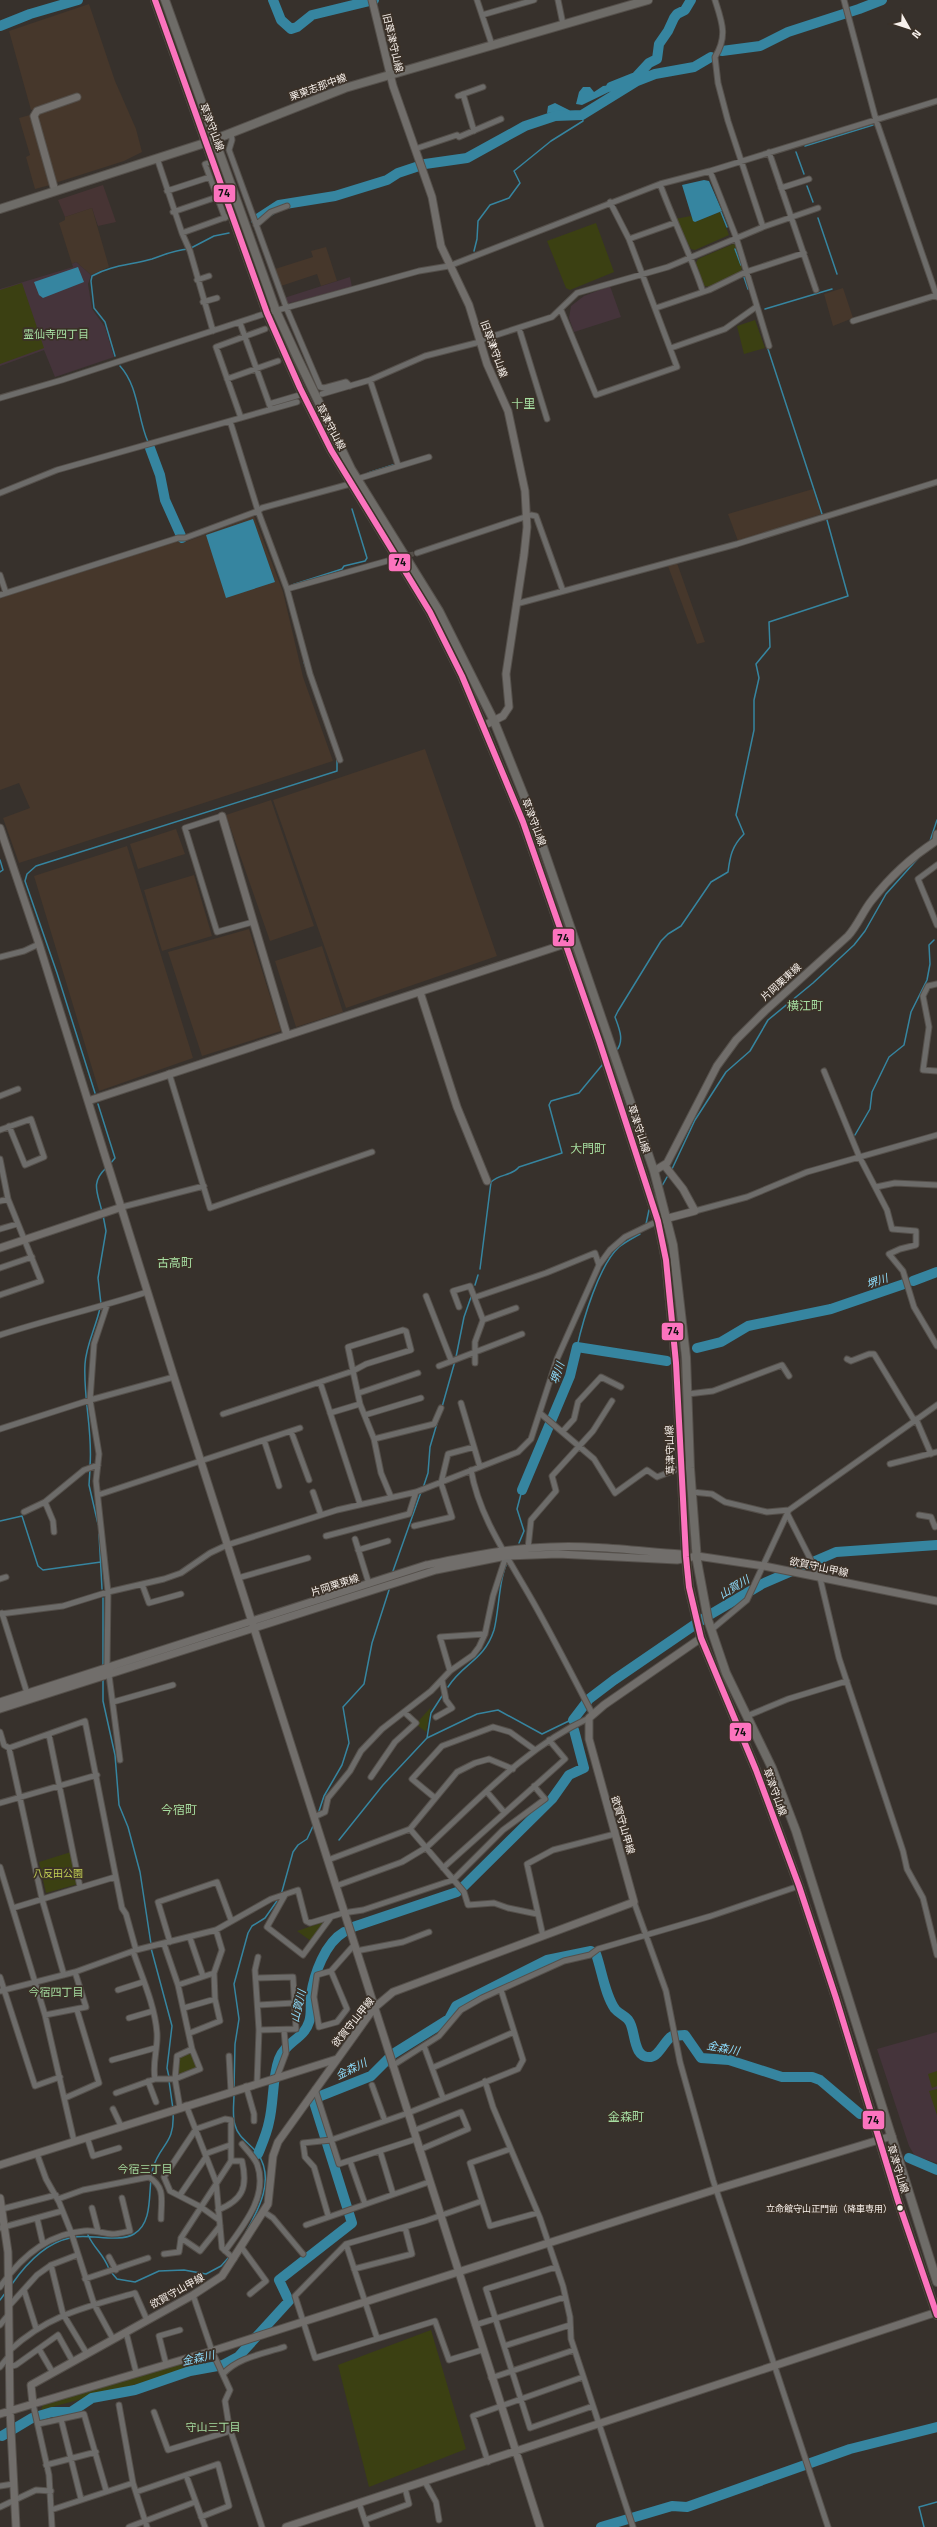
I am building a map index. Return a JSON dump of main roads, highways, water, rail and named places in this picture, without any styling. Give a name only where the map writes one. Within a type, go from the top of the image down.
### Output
[{"type":"main road","name":"草津守山線","points":[[155,0],[211,141],[214,161],[228,216],[271,312],[332,432],[354,482],[377,508],[439,611],[494,721],[534,821],[654,1171],[673,1245],[688,1394],[692,1492],[697,1556],[702,1594],[711,1630],[726,1673],[772,1768],[796,1831],[937,2282]]},
{"type":"main road","name":"草津守山線","points":[[165,0],[211,141],[271,312],[303,394],[430,612],[485,725],[524,822],[566,944],[658,1221],[666,1260],[676,1363],[680,1468],[686,1557],[689,1587],[701,1638],[756,1770],[799,1886],[879,2140],[937,2313]]},
{"type":"main road","name":"栗東志那中線","points":[[0,209],[211,141],[305,102],[390,74],[563,24],[626,3],[648,0]]},
{"type":"water","points":[[611,85],[611,91],[582,105],[576,104],[579,92],[583,87],[590,87],[594,92],[603,86]]},
{"type":"water","points":[[555,103],[570,111],[547,113],[548,106]]},
{"type":"water","points":[[704,180],[709,181],[722,211],[695,222],[693,221],[682,185]]},
{"type":"water","points":[[78,267],[84,282],[43,298],[39,295],[34,282]]},
{"type":"water","points":[[253,519],[275,582],[226,598],[206,535]]},
{"type":"waterway","points":[[0,26],[30,14],[78,0]]},
{"type":"waterway","points":[[273,0],[281,20],[291,29],[297,27],[312,15],[374,0]]},
{"type":"waterway","points":[[611,87],[636,77],[649,63],[657,59],[659,44],[668,31],[674,18],[677,14],[685,10],[691,0]]},
{"type":"waterway","points":[[722,51],[760,46],[788,32],[882,0]]},
{"type":"waterway","points":[[256,220],[279,205],[335,196],[387,180],[398,173],[425,164],[467,158],[525,126],[555,116],[582,115],[637,81],[655,74],[694,67],[711,57]]},
{"type":"waterway","points":[[474,251],[477,239],[478,221],[490,205],[509,198],[520,183],[514,171],[551,141],[583,121],[582,115]]},
{"type":"waterway","points":[[805,146],[873,125]]},
{"type":"waterway","points":[[796,152],[804,174]]},
{"type":"waterway","points":[[807,186],[813,202]]},
{"type":"waterway","points":[[721,212],[727,227]]},
{"type":"waterway","points":[[818,218],[837,274]]},
{"type":"waterway","points":[[191,248],[214,236],[229,233]]},
{"type":"waterway","points":[[115,356],[105,322],[94,308],[91,281],[92,276],[114,267],[144,261],[188,249]]},
{"type":"waterway","points":[[735,249],[741,265]]},
{"type":"waterway","points":[[744,277],[748,289]]},
{"type":"waterway","points":[[765,309],[832,289]]},
{"type":"waterway","points":[[768,349],[822,514]]},
{"type":"waterway","points":[[120,366],[131,383],[148,442]]},
{"type":"waterway","points":[[150,448],[160,475],[165,500],[182,538]]},
{"type":"waterway","points":[[368,473],[393,465]]},
{"type":"waterway","points":[[292,585],[342,569],[344,566],[365,561],[367,558],[352,509]]},
{"type":"waterway","points":[[616,1051],[619,1047],[621,1039],[615,1017],[618,1011],[661,941],[668,934],[681,926],[711,882],[728,872],[732,852],[744,834],[736,815],[754,730],[754,700],[759,678],[756,664],[770,647],[769,622],[848,596],[827,520]]},
{"type":"waterway","points":[[304,662],[328,732]]},
{"type":"waterway","points":[[95,1093],[57,973],[25,881],[27,874],[36,866],[337,771],[337,760]]},
{"type":"waterway","points":[[930,841],[937,820]]},
{"type":"waterway","points":[[672,1169],[695,1120],[726,1072],[750,1051],[768,1020],[813,983],[854,945],[865,931],[886,894],[921,855]]},
{"type":"waterway","points":[[0,860],[3,870],[0,872]]},
{"type":"waterway","points":[[855,1135],[870,1109],[872,1092],[889,1057],[904,1045],[911,1012],[927,980],[930,964],[929,945],[934,940]]},
{"type":"waterway","points":[[480,1269],[491,1182],[494,1179],[513,1172],[519,1167],[562,1153],[549,1105],[551,1101],[579,1093],[603,1064]]},
{"type":"waterway","points":[[98,1104],[115,1158],[110,1164]]},
{"type":"waterway","points":[[102,1212],[96,1188],[98,1179],[106,1168]]},
{"type":"waterway","points":[[662,1186],[667,1177]]},
{"type":"waterway","points":[[646,1224],[649,1210]]},
{"type":"waterway","points":[[101,1304],[98,1278],[106,1231],[103,1215]]},
{"type":"waterway","points":[[577,1347],[588,1308],[605,1266],[619,1247],[640,1234]]},
{"type":"waterway","name":"堺川","points":[[913,1281],[937,1272]]},
{"type":"waterway","points":[[475,1285],[478,1275]]},
{"type":"waterway","name":"堺川","points":[[697,1348],[721,1342],[748,1326],[831,1309],[904,1284]]},
{"type":"waterway","points":[[456,1357],[464,1317],[471,1297]]},
{"type":"waterway","points":[[90,1466],[91,1453],[85,1389],[85,1364],[87,1350],[100,1308]]},
{"type":"waterway","name":"堺川","points":[[522,1490],[570,1376],[577,1347],[667,1361]]},
{"type":"waterway","points":[[442,1407],[455,1361]]},
{"type":"waterway","points":[[423,1488],[428,1473],[430,1447],[438,1420]]},
{"type":"waterway","points":[[90,1469],[89,1485],[98,1524]]},
{"type":"waterway","points":[[519,1543],[524,1531],[517,1509],[522,1490]]},
{"type":"waterway","points":[[393,1571],[421,1492]]},
{"type":"waterway","points":[[0,1521],[22,1516],[38,1566],[43,1570],[101,1562]]},
{"type":"waterway","points":[[99,1534],[102,1589]]},
{"type":"waterway","name":"山賀川","points":[[573,1720],[589,1699],[614,1680],[706,1617],[762,1584],[836,1552],[937,1545]]},
{"type":"waterway","points":[[448,1687],[460,1672],[485,1649],[490,1640],[496,1622],[501,1585],[508,1561]]},
{"type":"waterway","points":[[318,1814],[324,1796],[342,1765],[349,1743],[343,1707],[364,1684],[372,1643],[389,1590]]},
{"type":"waterway","points":[[103,1598],[103,1666]]},
{"type":"waterway","points":[[103,1678],[103,1701],[115,1755],[119,1805],[128,1827],[140,1872],[151,1944]]},
{"type":"waterway","points":[[427,1738],[431,1713],[442,1696]]},
{"type":"waterway","points":[[339,1840],[383,1785],[427,1738],[477,1714],[498,1710],[542,1734],[573,1719]]},
{"type":"waterway","name":"山賀川","points":[[462,1888],[552,1799],[569,1775],[584,1768],[574,1730]]},
{"type":"waterway","points":[[281,1895],[293,1852],[298,1845],[307,1839],[313,1826]]},
{"type":"waterway","name":"山賀川","points":[[353,1927],[457,1892]]},
{"type":"waterway","points":[[234,2088],[235,2044],[239,2019],[234,1984],[248,1933],[252,1926],[265,1918],[279,1898]]},
{"type":"waterway","name":"山賀川","points":[[258,2154],[271,2114],[275,2074],[279,2059],[286,2048],[307,2028],[310,2016],[312,1987],[318,1969],[326,1951],[337,1937],[344,1932]]},
{"type":"waterway","points":[[151,1948],[172,2026],[167,2068],[169,2077]]},
{"type":"waterway","name":"金森川","points":[[2,2436],[32,2418],[52,2412],[71,2412],[92,2398],[135,2390],[190,2371],[223,2365],[238,2357],[289,2301],[279,2280],[352,2223],[313,2099],[371,2076],[393,2054],[449,2019],[456,2006],[547,1960],[591,1951],[596,1954],[606,1990],[612,2003],[615,2009],[629,2021],[638,2049],[645,2056],[651,2057],[657,2054],[672,2036],[685,2035],[701,2058],[729,2060],[782,2077],[812,2077],[820,2080],[860,2114]]},
{"type":"waterway","points":[[169,2081],[173,2109]]},
{"type":"waterway","points":[[234,2094],[233,2110],[237,2130],[258,2154],[263,2164],[265,2174],[265,2184],[260,2204],[246,2232]]},
{"type":"waterway","points":[[74,2237],[121,2238],[128,2237],[141,2228],[148,2213],[153,2168],[172,2131],[173,2113]]},
{"type":"waterway","name":"金森川","points":[[909,2158],[937,2170]]},
{"type":"waterway","points":[[88,2235],[109,2269]]},
{"type":"waterway","points":[[12,2284],[23,2269],[44,2249],[52,2244],[70,2238]]},
{"type":"waterway","points":[[111,2272],[117,2279],[135,2282],[159,2271],[184,2270],[206,2274],[221,2266],[229,2257]]},
{"type":"waterway","points":[[0,2300],[6,2292]]},
{"type":"waterway","points":[[601,2527],[672,2506],[687,2507],[850,2449],[937,2427]]},
{"type":"waterway","points":[[924,2527],[919,2507],[937,2502]]},
{"type":"tunnel","points":[[387,561],[417,553]]},
{"type":"place","name":"立命館守山正門前（降車専用）","points":[[900,2208]]},
{"type":"district","name":"霊仙寺四丁目","points":[[56,334]]},
{"type":"district","name":"十里","points":[[523,403]]},
{"type":"district","name":"横江町","points":[[805,1005]]},
{"type":"district","name":"大門町","points":[[588,1148]]},
{"type":"district","name":"古高町","points":[[175,1262]]},
{"type":"district","name":"今宿町","points":[[179,1809]]},
{"type":"district","name":"今宿四丁目","points":[[56,1992]]},
{"type":"district","name":"金森町","points":[[626,2116]]},
{"type":"district","name":"今宿三丁目","points":[[145,2169]]},
{"type":"district","name":"守山三丁目","points":[[213,2427]]},
{"type":"park label","name":"八反田公園","points":[[58,1873]]}]
